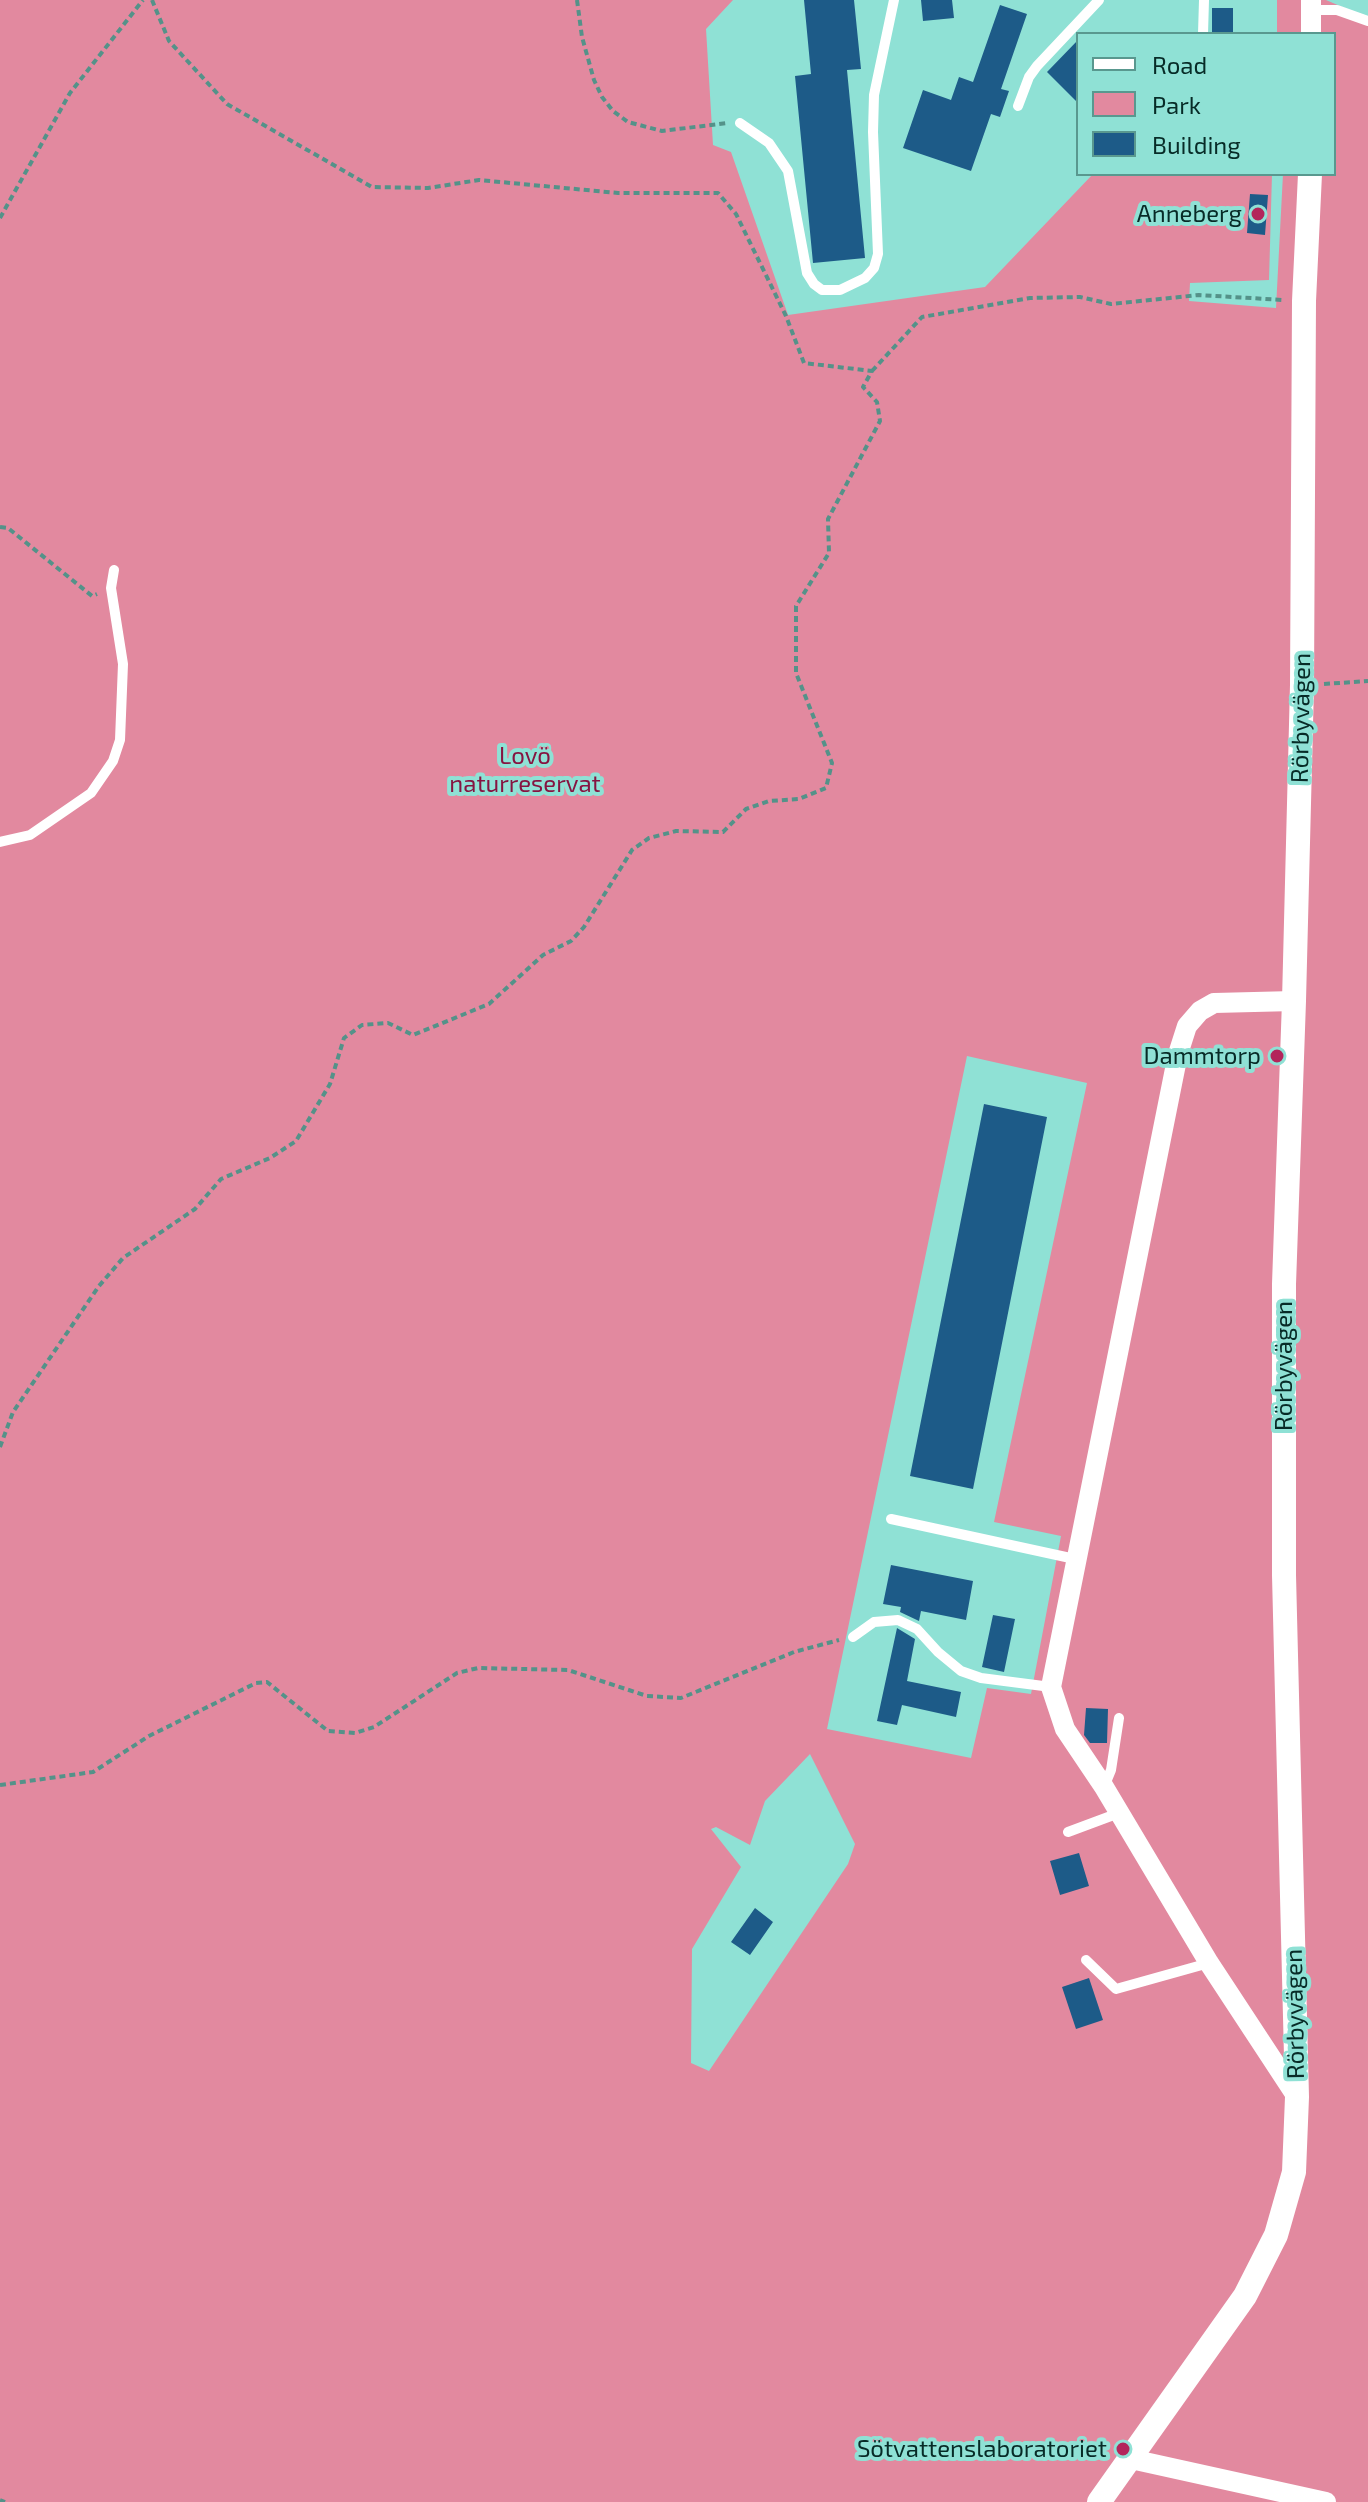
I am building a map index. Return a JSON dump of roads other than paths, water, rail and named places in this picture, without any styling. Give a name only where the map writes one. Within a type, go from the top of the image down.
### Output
[{"type":"street","points":[[1311,5],[1311,32]]},
{"type":"street","name":"Rörbyvägen","points":[[1099,2502],[1245,2296],[1276,2235],[1294,2172],[1297,2097],[1284,1575],[1284,1284],[1302,685],[1304,301],[1310,176]]},
{"type":"street","points":[[1294,1001],[1214,1003],[1200,1011],[1187,1026],[1178,1054],[1051,1687],[1065,1729],[1104,1787],[1209,1963],[1297,2097]]},
{"type":"street","points":[[1131,2459],[1326,2502]]},
{"type":"lane","points":[[886,0],[887,29]]},
{"type":"lane","points":[[740,123],[769,143],[788,171],[807,273],[814,284],[822,290],[852,286],[874,268],[878,254],[874,95],[894,0]]},
{"type":"lane","points":[[1018,106],[1029,77],[1037,66],[1099,0]]},
{"type":"lane","points":[[1203,32],[1204,0]]},
{"type":"lane","points":[[1311,5],[1368,21]]},
{"type":"lane","points":[[0,842],[30,835],[91,793],[113,761],[120,740],[123,664],[111,588],[114,570]]},
{"type":"lane","points":[[891,1519],[1075,1559]]},
{"type":"lane","points":[[853,1637],[874,1622],[898,1620],[917,1629],[961,1671],[981,1678],[1051,1687]]},
{"type":"lane","points":[[1104,1787],[1111,1770],[1119,1718]]},
{"type":"lane","points":[[1068,1832],[1119,1813]]},
{"type":"lane","points":[[1086,1960],[1116,1989],[1209,1963]]},
{"type":"place","name":"Anneberg","points":[[1258,214]]},
{"type":"place","name":"Dammtorp","points":[[1277,1056]]},
{"type":"place","name":"Sötvattenslaboratoriet","points":[[1123,2449]]},
{"type":"park label","name":"Lovö naturreservat","points":[[525,770]]}]
